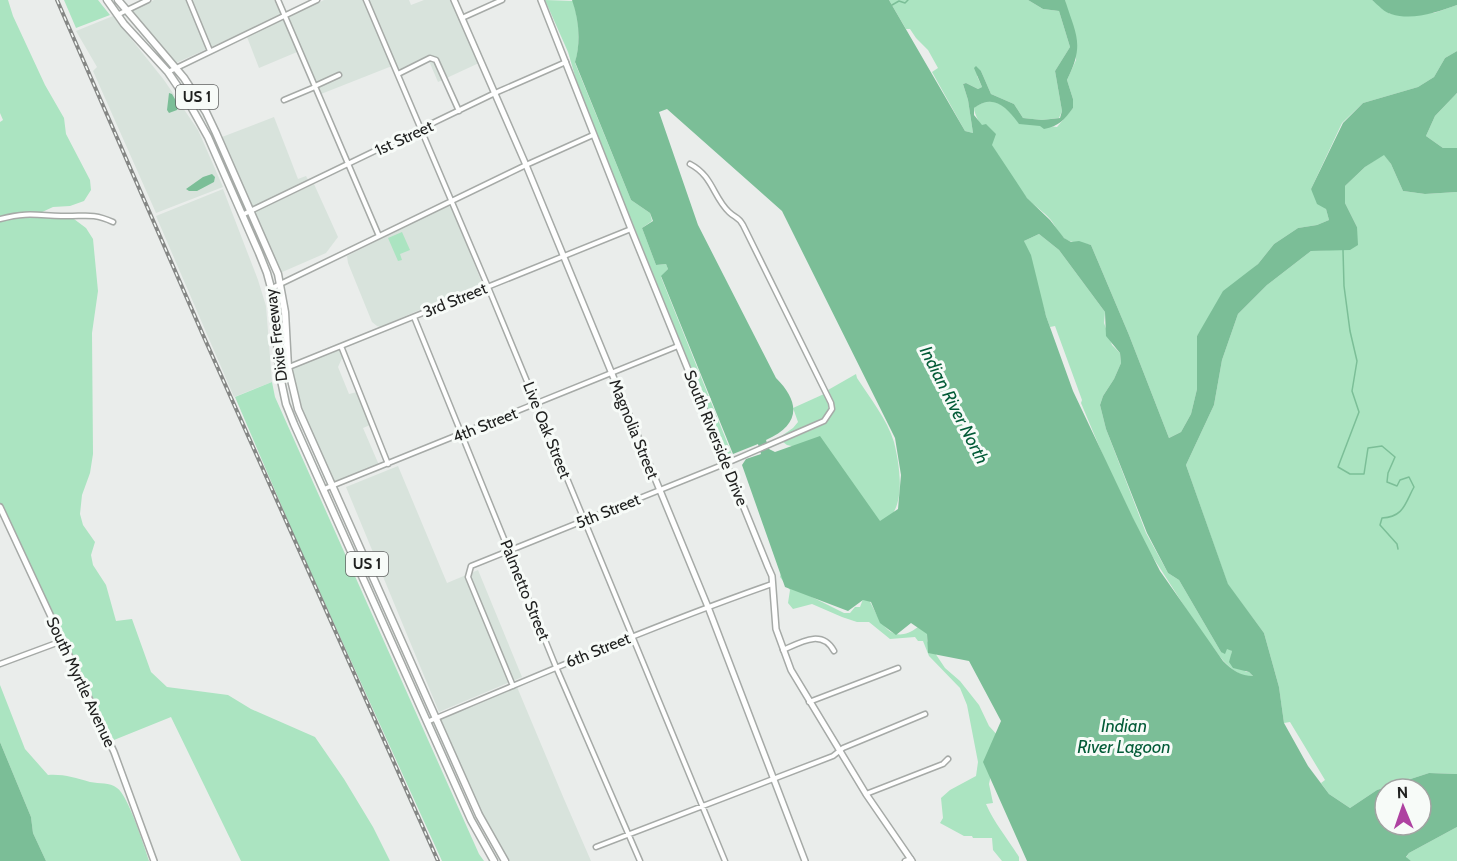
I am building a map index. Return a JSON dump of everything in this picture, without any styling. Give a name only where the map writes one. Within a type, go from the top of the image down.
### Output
[{"type":"main road","name":"Dixie Freeway","points":[[107,0],[117,15],[168,72],[189,103],[208,137],[264,263],[276,311],[279,371],[290,413],[427,722]]},
{"type":"main road","name":"Dixie Freeway","points":[[118,0],[176,68],[198,99],[272,256],[281,284],[288,367],[298,409],[436,718]]},
{"type":"main road","name":"US 1","points":[[436,718],[486,830],[505,861]]},
{"type":"main road","name":"US 1","points":[[427,722],[463,803],[494,861]]},
{"type":"street","points":[[117,15],[148,0]]},
{"type":"street","points":[[189,0],[210,51]]},
{"type":"street","points":[[278,0],[379,236]]},
{"type":"street","points":[[168,72],[317,0]]},
{"type":"street","name":"Live Oak Street","points":[[366,0],[489,286],[725,861]]},
{"type":"street","name":"Magnolia Street","points":[[454,0],[526,165],[708,607],[805,861]]},
{"type":"street","points":[[462,18],[502,0]]},
{"type":"street","name":"South Riverside Drive","points":[[541,0],[567,61],[593,135],[768,567],[772,584],[774,615],[791,670],[909,860]]},
{"type":"street","points":[[398,74],[430,58],[436,60],[459,111]]},
{"type":"street","name":"1st Street","points":[[242,215],[495,93],[567,61]]},
{"type":"street","points":[[284,100],[339,75]]},
{"type":"street","points":[[208,137],[216,133]]},
{"type":"street","points":[[272,288],[452,200],[593,135]]},
{"type":"street","name":"5th Street","points":[[513,686],[468,577],[471,566],[824,422],[832,409],[827,394],[743,225],[737,216],[729,213],[701,170],[690,164]]},
{"type":"street","points":[[0,219],[30,213],[64,216],[98,215],[113,222]]},
{"type":"street","name":"3rd Street","points":[[279,371],[631,229]]},
{"type":"street","name":"Palmetto Street","points":[[414,317],[556,667],[640,861]]},
{"type":"street","name":"4th Street","points":[[323,490],[679,345]]},
{"type":"street","points":[[341,346],[388,464]]},
{"type":"street","name":"South Myrtle Avenue","points":[[0,507],[114,752],[154,861]]},
{"type":"street","name":"6th Street","points":[[427,722],[556,667],[772,584]]},
{"type":"street","points":[[374,604],[383,600]]},
{"type":"street","points":[[783,650],[817,638],[831,645],[834,651]]},
{"type":"street","points":[[0,664],[62,641]]},
{"type":"street","points":[[809,702],[898,668]]},
{"type":"street","points":[[596,847],[840,752],[843,747],[926,714]]},
{"type":"street","points":[[866,794],[943,764],[948,759]]},
{"type":"street","points":[[463,803],[472,799]]},
{"type":"shaded area","points":[[0,0],[8,0],[13,16],[45,85],[64,118],[66,134],[90,180],[91,190],[84,201],[70,206],[53,207],[40,213],[74,219],[86,228],[93,239],[98,291],[92,333],[93,454],[90,473],[82,495],[80,514],[83,525],[95,542],[91,555],[93,565],[106,585],[116,621],[132,619],[151,672],[167,687],[228,695],[251,709],[315,737],[344,779],[373,827],[390,861],[241,861],[171,717],[109,742],[0,507],[0,122],[3,120],[0,113]]},
{"type":"shaded area","points":[[64,0],[98,0],[110,15],[76,28]]},
{"type":"shaded area","points":[[154,0],[186,0],[207,49],[176,63],[130,12]]},
{"type":"shaded area","points":[[192,0],[274,0],[281,15],[211,47]]},
{"type":"shaded area","points":[[324,0],[363,0],[392,66],[321,94],[288,17]]},
{"type":"shaded area","points":[[368,0],[409,0],[411,5],[424,0],[451,0],[479,63],[438,82],[429,61],[400,74]]},
{"type":"shaded area","points":[[545,0],[573,1],[578,32],[575,63],[631,200],[650,213],[652,221],[642,228],[656,265],[666,264],[668,269],[661,277],[733,457],[727,456],[723,447],[580,93],[568,52]]},
{"type":"shaded area","points":[[889,0],[1028,0],[1043,9],[1059,11],[1070,47],[1055,71],[1062,111],[1059,118],[1042,120],[1023,118],[1014,104],[991,94],[981,71],[977,76],[982,87],[978,89],[966,83],[963,84],[973,133],[965,131],[932,72],[938,68],[928,50],[910,29],[906,29]]},
{"type":"shaded area","points":[[1065,0],[1372,0],[1390,14],[1434,13],[1457,5],[1457,51],[1445,58],[1434,77],[1418,87],[1363,103],[1342,123],[1311,189],[1326,209],[1329,220],[1317,225],[1298,228],[1274,244],[1258,264],[1243,277],[1197,336],[1197,389],[1191,414],[1181,432],[1169,438],[1091,245],[1064,238],[1050,219],[1026,197],[988,138],[974,108],[981,104],[994,102],[1005,107],[1019,123],[1057,127],[1073,108],[1073,99],[1067,80],[1076,60]]},
{"type":"shaded area","points":[[113,16],[164,80],[198,130],[223,187],[156,213],[93,71],[97,67],[76,31]]},
{"type":"shaded area","points":[[283,19],[297,52],[259,68],[247,37]]},
{"type":"shaded area","points":[[1457,93],[1457,148],[1443,148],[1426,136],[1435,116]]},
{"type":"shaded area","points":[[274,117],[298,179],[306,176],[308,180],[252,207],[222,137]]},
{"type":"shaded area","points":[[1384,154],[1403,191],[1425,194],[1457,192],[1457,774],[1429,773],[1417,777],[1373,777],[1373,793],[1350,808],[1329,794],[1321,783],[1325,780],[1290,722],[1284,723],[1279,687],[1264,633],[1228,585],[1186,465],[1214,405],[1222,360],[1238,314],[1267,285],[1311,251],[1329,250],[1357,227],[1345,203],[1345,186],[1365,167]]},
{"type":"shaded area","points":[[314,184],[338,237],[326,253],[280,273],[255,212]]},
{"type":"shaded area","points":[[223,189],[266,306],[272,382],[234,397],[156,216]]},
{"type":"shaded area","points":[[448,205],[452,208],[482,283],[380,327],[377,326],[372,322],[347,256]]},
{"type":"shaded area","points":[[402,232],[410,250],[400,254],[402,260],[398,261],[388,238]]},
{"type":"shaded area","points":[[1039,234],[1059,250],[1105,312],[1104,323],[1112,345],[1120,353],[1121,363],[1100,405],[1106,429],[1146,533],[1168,573],[1179,580],[1221,652],[1227,648],[1232,651],[1231,656],[1255,678],[1236,672],[1210,646],[1147,548],[1107,465],[1081,403],[1082,400],[1055,326],[1050,327],[1046,316],[1024,241]]},
{"type":"shaded area","points":[[340,350],[343,356],[338,367],[349,394],[357,392],[370,425],[363,428],[379,465],[334,482],[299,406],[290,369]]},
{"type":"shaded area","points":[[856,374],[887,425],[898,460],[900,489],[896,507],[892,515],[880,523],[796,447],[783,442],[825,424],[833,407],[828,390]]},
{"type":"shaded area","points":[[272,382],[275,397],[484,861],[442,861],[297,542],[235,397]]},
{"type":"shaded area","points":[[824,394],[828,407],[822,419],[780,437],[798,422],[793,408]]},
{"type":"shaded area","points":[[398,466],[447,583],[478,570],[522,677],[439,712],[346,487]]},
{"type":"shaded area","points":[[781,573],[800,591],[844,613],[850,613],[855,607],[860,607],[863,599],[869,600],[882,623],[893,633],[908,633],[918,627],[927,633],[927,641],[945,668],[960,681],[979,705],[989,726],[999,737],[989,784],[993,803],[986,804],[1019,857],[1019,861],[1002,861],[993,850],[992,838],[964,836],[940,823],[943,818],[941,798],[950,790],[976,776],[978,762],[967,705],[960,688],[929,656],[923,641],[918,641],[915,637],[890,639],[869,622],[857,622],[812,604],[793,609],[788,603],[790,590],[780,577]]},
{"type":"shaded area","points":[[0,685],[25,749],[48,775],[108,784],[117,788],[126,800],[149,861],[46,861],[33,833],[31,817],[0,742]]},
{"type":"shaded area","points":[[517,687],[591,861],[509,861],[476,802],[439,720]]},
{"type":"shaded area","points":[[1457,827],[1457,861],[1411,861],[1406,858],[1409,853]]},
{"type":"water","name":"Indian River Lagoon","points":[[572,0],[889,0],[965,131],[973,133],[963,84],[966,83],[978,89],[982,87],[974,68],[976,66],[981,71],[991,94],[1014,104],[1023,118],[1042,120],[1060,118],[1062,111],[1055,71],[1070,47],[1059,11],[1043,9],[1028,0],[1065,0],[1077,40],[1076,57],[1067,80],[1073,99],[1073,108],[1070,112],[1057,124],[1044,129],[1040,126],[1019,124],[1005,108],[994,102],[981,104],[974,108],[974,115],[982,125],[986,124],[996,134],[992,145],[1027,198],[1050,220],[1064,238],[1071,242],[1079,241],[1091,245],[1169,438],[1181,432],[1191,414],[1197,389],[1197,336],[1223,291],[1258,264],[1274,244],[1298,228],[1317,225],[1329,220],[1326,209],[1317,204],[1311,189],[1343,123],[1363,103],[1418,87],[1434,77],[1445,58],[1457,51],[1457,93],[1435,116],[1426,136],[1443,148],[1457,148],[1457,192],[1425,194],[1403,191],[1391,164],[1384,155],[1365,167],[1345,186],[1345,203],[1357,227],[1358,245],[1350,250],[1311,251],[1267,285],[1238,314],[1222,360],[1214,405],[1186,465],[1228,584],[1264,633],[1279,687],[1284,723],[1308,766],[1329,794],[1350,808],[1373,793],[1373,837],[1433,837],[1433,777],[1417,777],[1429,773],[1457,774],[1457,827],[1409,853],[1406,857],[1411,861],[1027,861],[983,762],[1001,721],[969,661],[928,653],[927,634],[911,623],[896,635],[880,623],[871,602],[863,600],[848,611],[785,587],[742,465],[746,459],[761,454],[758,444],[733,454],[661,276],[668,269],[666,264],[656,265],[642,228],[653,221],[650,213],[631,200],[575,62],[579,39],[578,23]],"holes":[[[667,109],[782,211],[895,438],[901,475],[898,509],[880,521],[820,436],[775,452],[769,449],[766,440],[785,428],[791,420],[793,405],[790,396],[776,378],[698,225],[659,112]],[[1039,234],[1059,250],[1105,312],[1106,336],[1120,353],[1121,363],[1100,405],[1106,429],[1147,533],[1168,573],[1179,580],[1221,652],[1225,654],[1227,649],[1232,651],[1229,662],[1233,668],[1249,672],[1253,676],[1237,672],[1223,661],[1160,571],[1133,518],[1073,391],[1046,316],[1031,255],[1024,241]]]},
{"type":"water","points":[[1372,0],[1457,0],[1457,5],[1425,15],[1408,17],[1389,13]]},
{"type":"water","points":[[169,93],[179,106],[177,110],[169,113],[167,110]]},
{"type":"water","points":[[212,174],[215,177],[214,182],[197,191],[186,189],[203,177]]},
{"type":"water","points":[[0,742],[31,817],[33,833],[46,861],[0,861]]},
{"type":"waterway","points":[[892,5],[899,1],[905,3],[908,0]]},
{"type":"waterway","points":[[1343,250],[1344,286],[1357,361],[1352,391],[1359,412],[1338,467],[1350,474],[1364,474],[1368,448],[1382,446],[1395,457],[1387,482],[1397,486],[1400,480],[1409,477],[1414,487],[1403,508],[1395,515],[1382,518],[1380,525],[1397,544],[1398,549]]},
{"type":"railway","points":[[57,0],[203,335],[438,861]]},
{"type":"water label","name":"Indian River North","points":[[954,405]]}]
